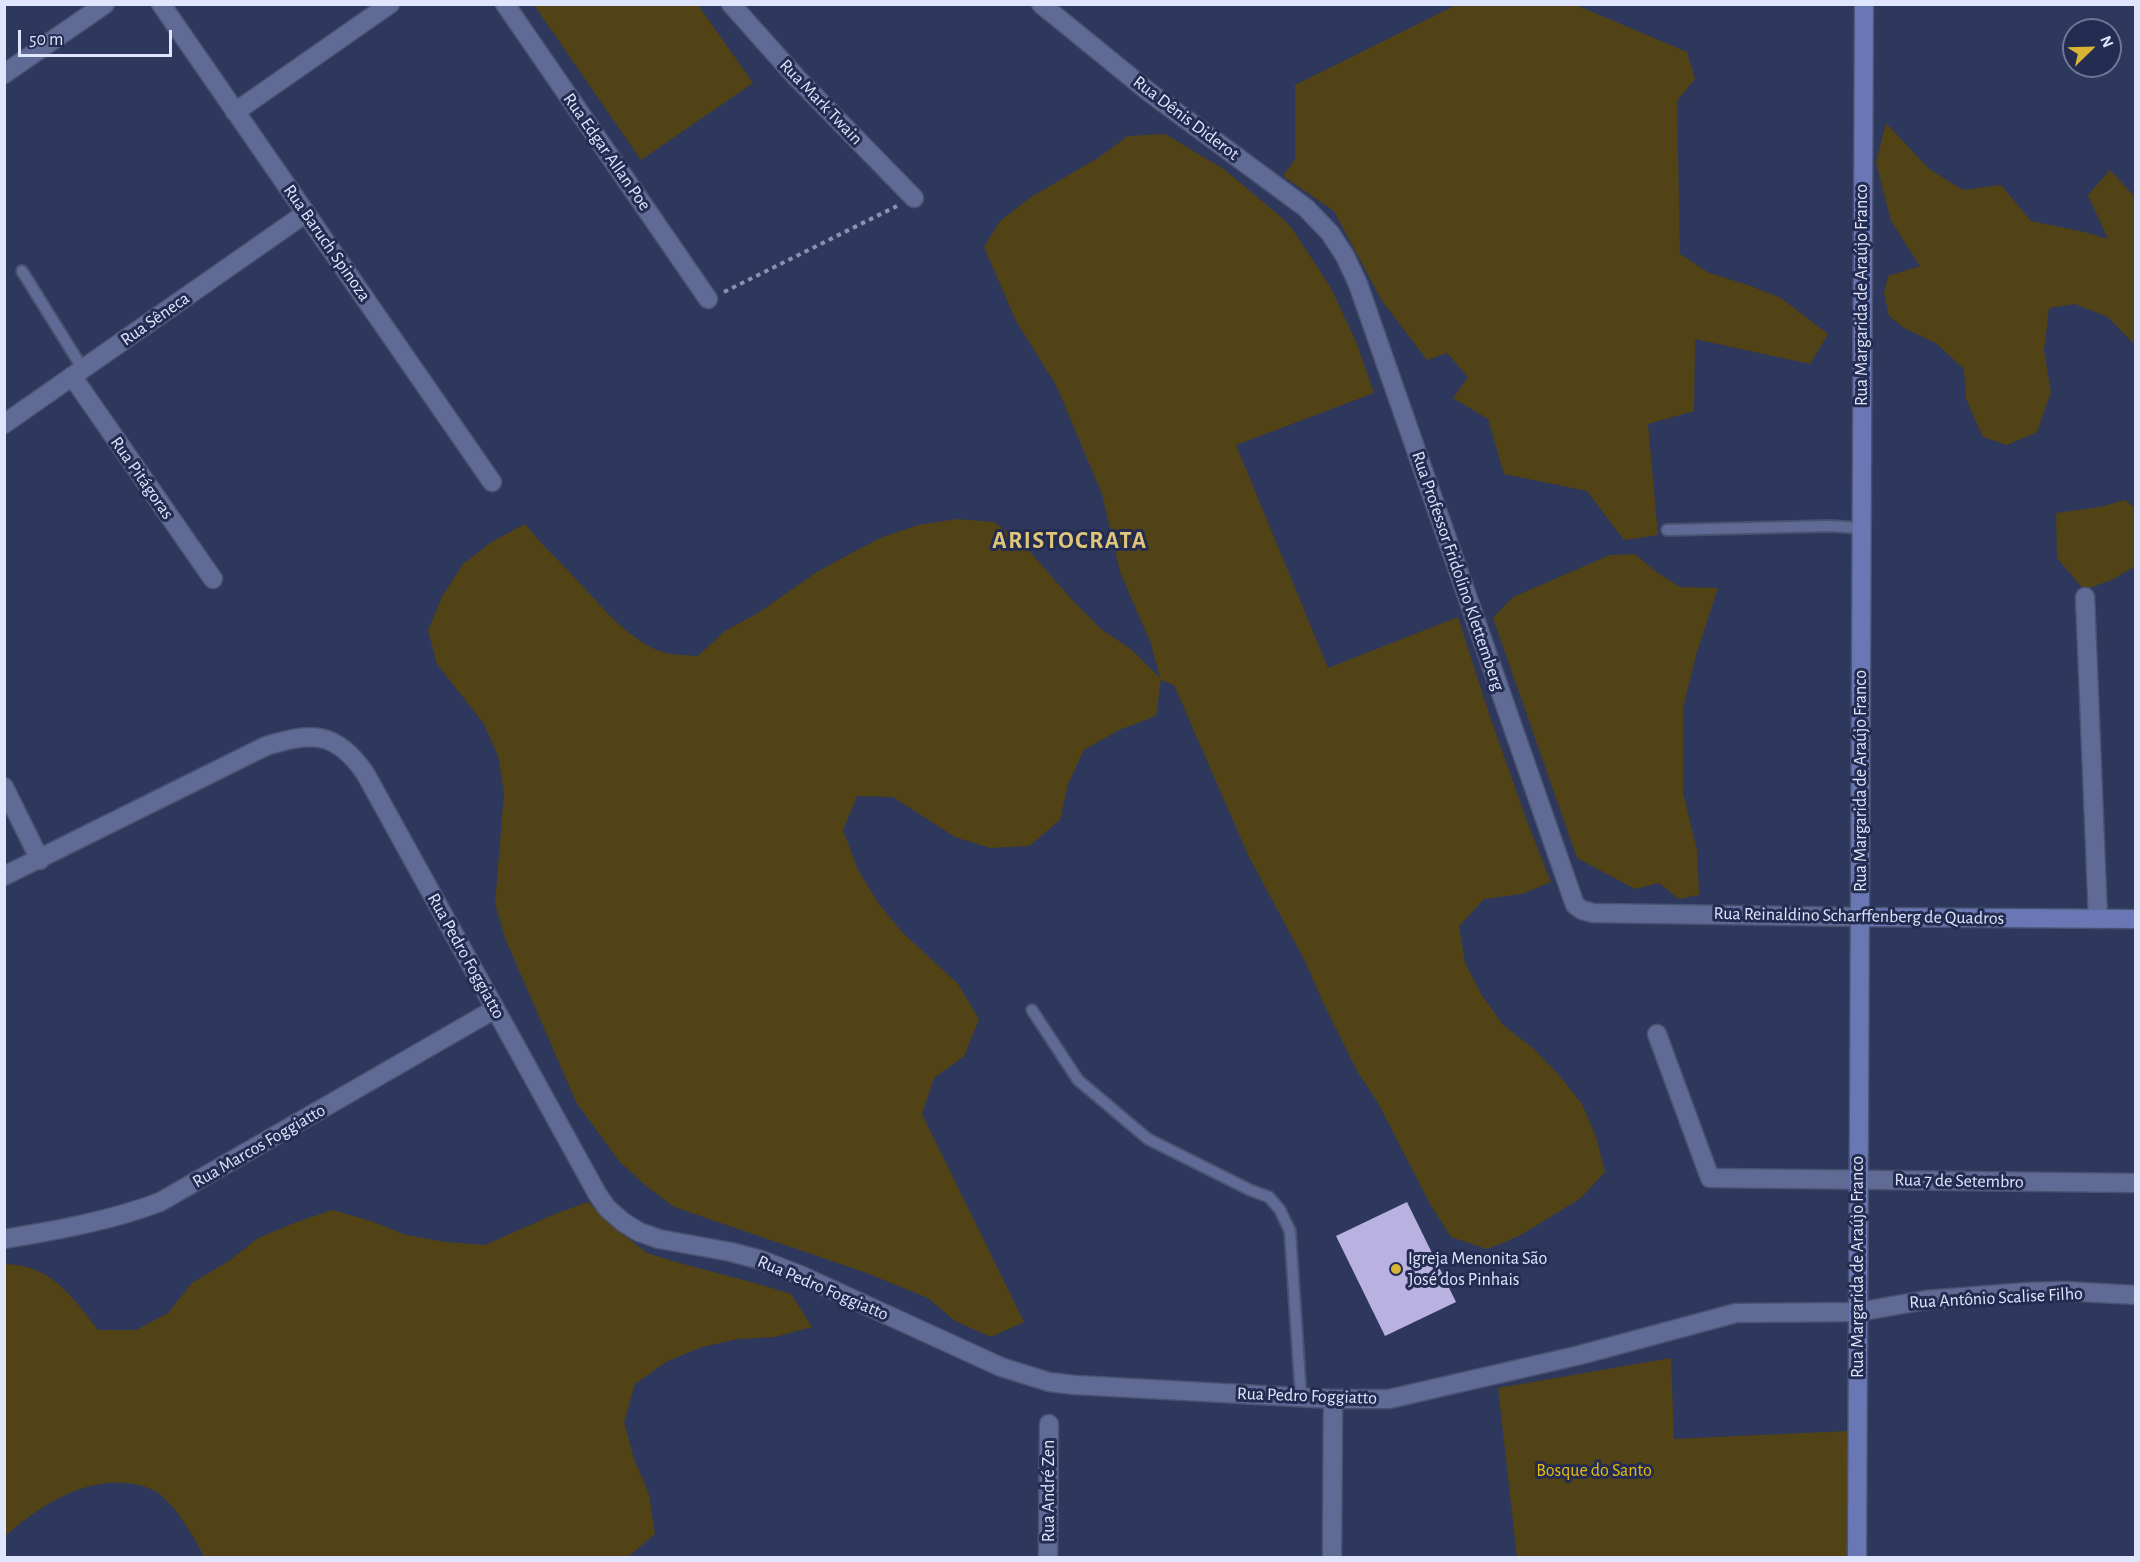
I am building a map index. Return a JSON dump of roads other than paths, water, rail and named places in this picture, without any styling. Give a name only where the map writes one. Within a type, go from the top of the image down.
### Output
[{"type":"main road","name":"Rua Margarida de Araújo Franco","points":[[1857,1557],[1864,4]]},
{"type":"main road","name":"Rua Reinaldino Scharffenberg de Quadros","points":[[1860,916],[2136,920]]},
{"type":"street","points":[[4,74],[105,4]]},
{"type":"street","name":"Rua Baruch Spinoza","points":[[161,4],[492,482]]},
{"type":"street","points":[[236,112],[390,4]]},
{"type":"street","name":"Rua Edgar Allan Poe","points":[[505,4],[708,299]]},
{"type":"street","name":"Rua Mark Twain","points":[[731,4],[796,77],[914,198]]},
{"type":"street","name":"Rua Dênis Diderot","points":[[1041,4],[1149,92],[1306,208],[1330,233]]},
{"type":"street","name":"Rua Sêneca","points":[[4,424],[306,213]]},
{"type":"street","name":"Rua Professor Fridolino Klettemberg","points":[[1330,233],[1345,256],[1358,284],[1571,896],[1575,905],[1582,910]]},
{"type":"street","name":"Rua Pitágoras","points":[[78,373],[213,579]]},
{"type":"street","points":[[2085,597],[2098,919]]},
{"type":"street","name":"Rua Pedro Foggiatto","points":[[4,876],[266,746],[310,736],[336,743],[353,755],[365,773],[607,1208],[639,1232],[659,1239],[761,1260],[800,1275],[1001,1367],[1041,1380],[1075,1385],[1363,1400],[1407,1396],[1580,1356],[1736,1313],[1858,1312]]},
{"type":"street","points":[[4,787],[40,860]]},
{"type":"street","name":"Rua Reinaldino Scharffenberg de Quadros","points":[[1582,910],[1593,914],[1860,916]]},
{"type":"street","name":"Rua Marcos Foggiatto","points":[[4,1239],[98,1222],[129,1214],[160,1202],[495,1010]]},
{"type":"street","name":"Rua 7 de Setembro","points":[[1657,1034],[1710,1178],[2136,1183]]},
{"type":"street","name":"Rua Antônio Scalise Filho","points":[[1858,1312],[1926,1300],[2028,1292],[2063,1291],[2136,1295]]},
{"type":"street","points":[[1332,1557],[1334,1399]]},
{"type":"street","name":"Rua André Zen","points":[[1048,1557],[1049,1424]]},
{"type":"lane","points":[[22,271],[78,373]]},
{"type":"lane","points":[[1667,530],[1830,526],[1861,528]]},
{"type":"lane","points":[[1032,1010],[1078,1080],[1148,1139],[1250,1190],[1269,1197],[1280,1210],[1290,1231],[1301,1397]]},
{"type":"place","name":"Igreja Menonita São José dos Pinhais","points":[[1396,1269]]},
{"type":"district","name":"ARISTOCRATA","points":[[1070,541]]},
{"type":"park label","name":"Bosque do Santo","points":[[1594,1471]]}]
